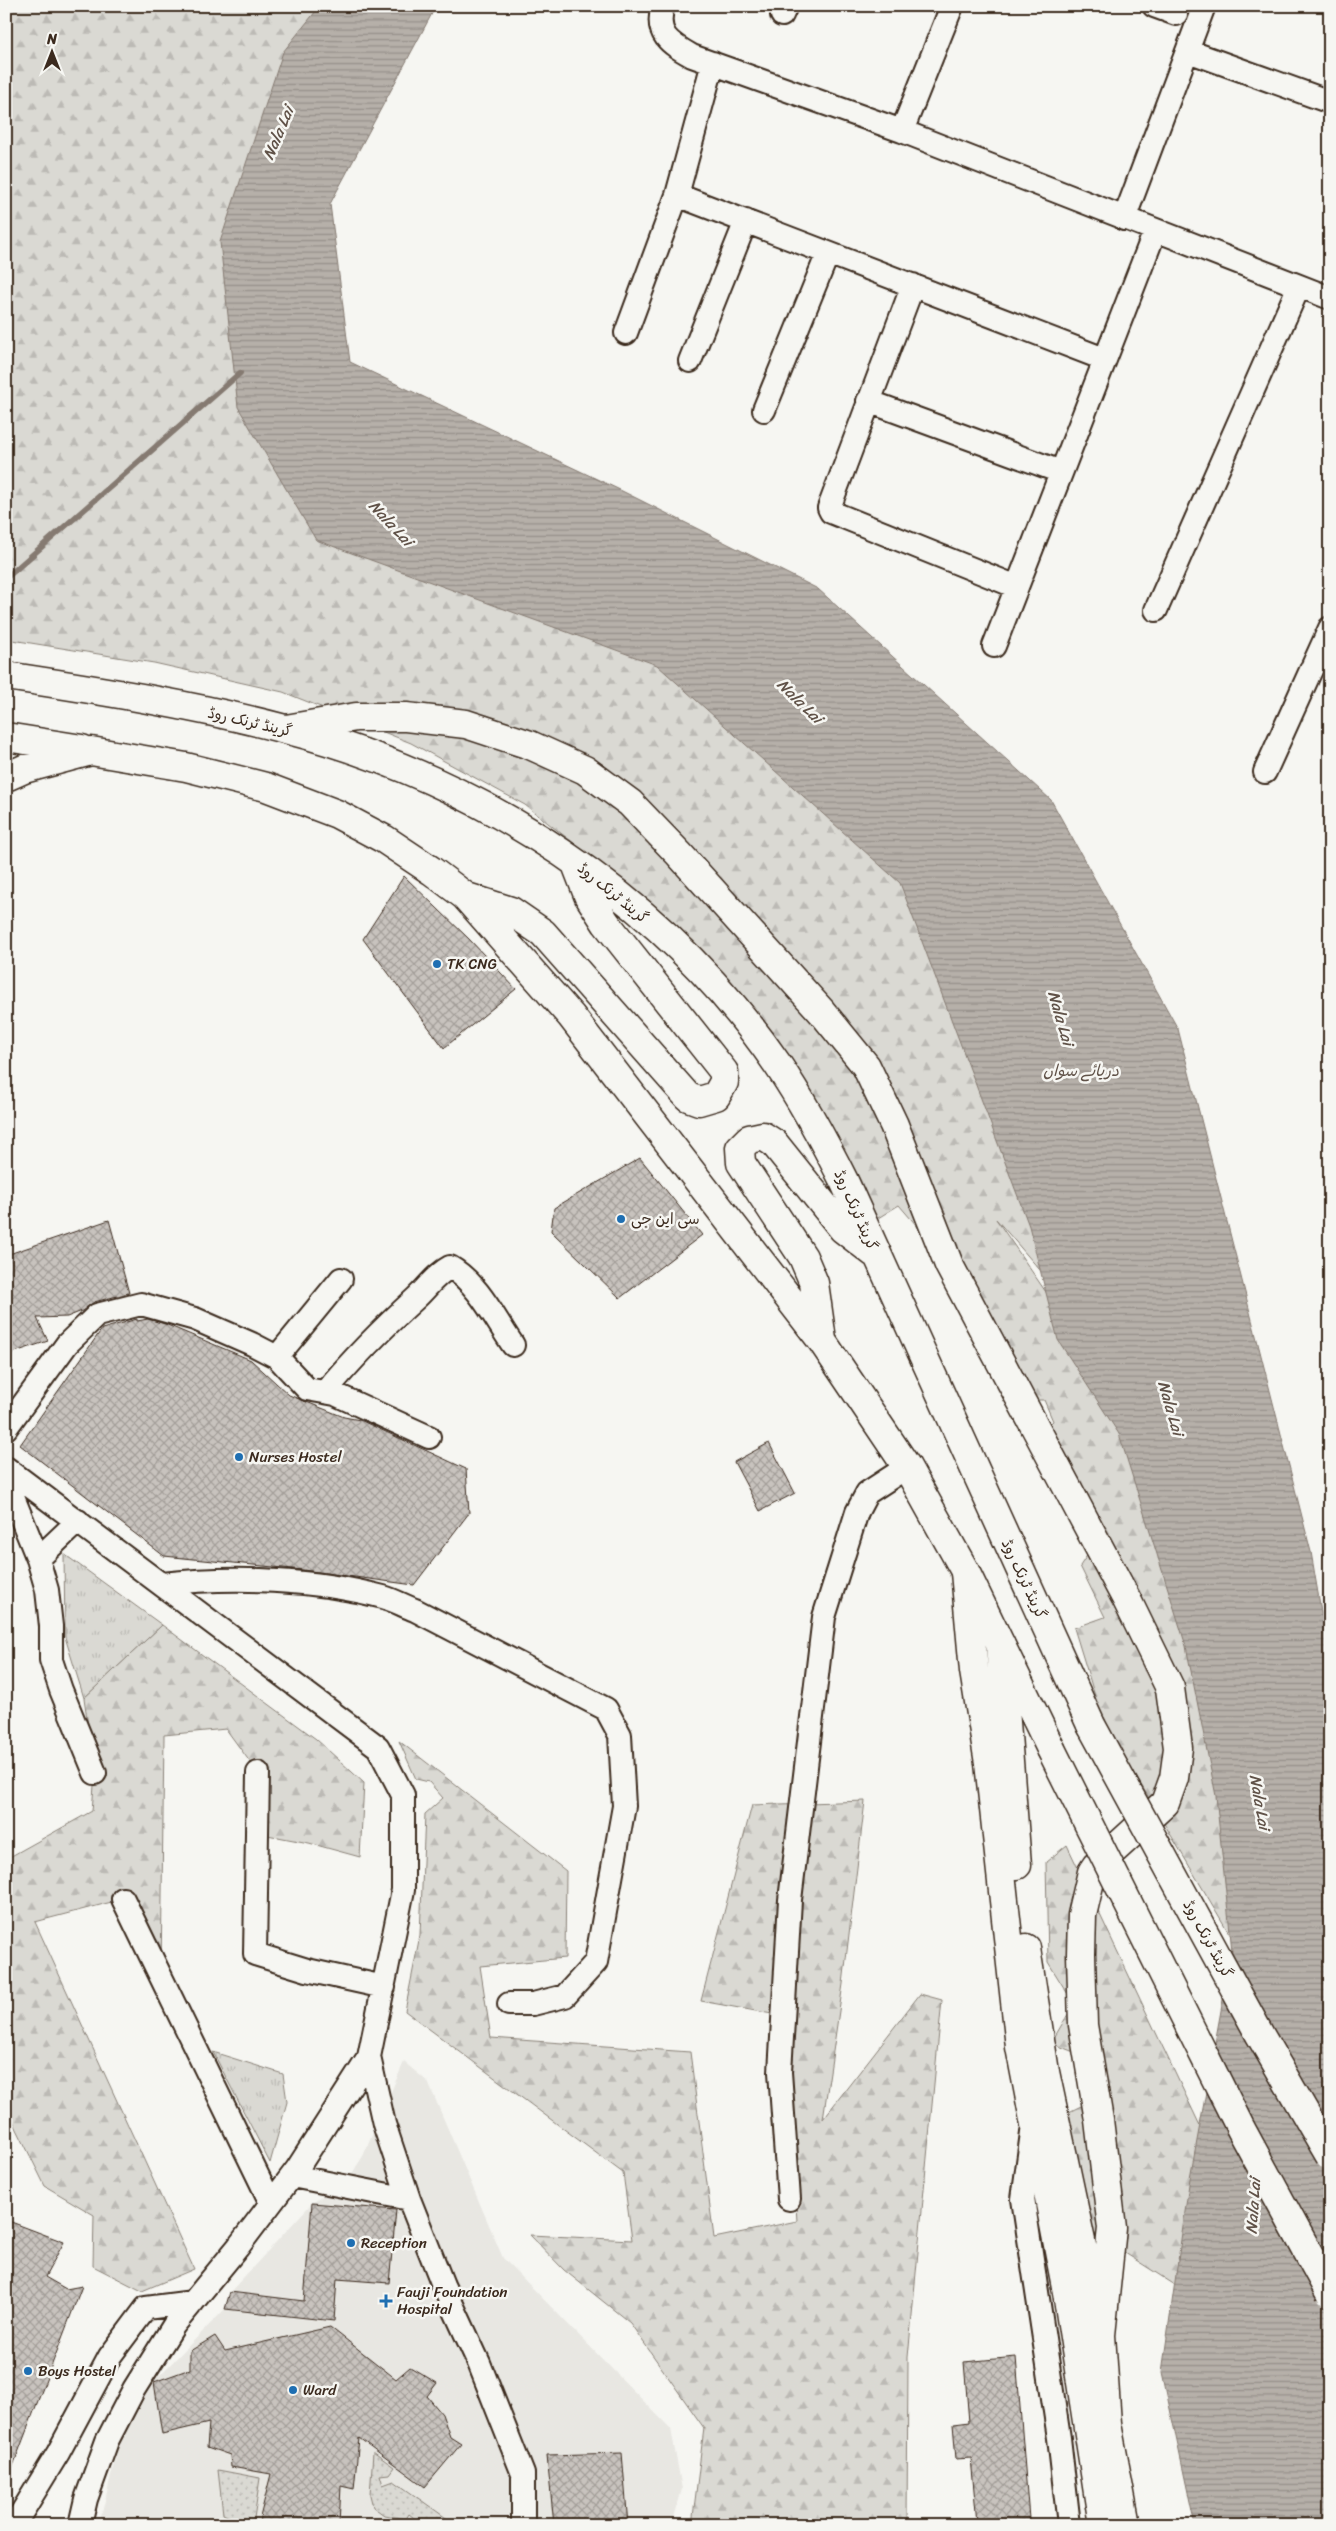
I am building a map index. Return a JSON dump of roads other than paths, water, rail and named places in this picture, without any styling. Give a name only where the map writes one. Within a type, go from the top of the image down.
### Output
[{"type":"main road","name":"گرینڈ ٹرنک روڈ","points":[[6,676],[214,712],[286,729],[381,759],[456,790],[517,823],[575,862],[634,907],[681,951],[731,1004],[777,1064],[812,1119],[844,1181],[1091,1725],[1260,2035],[1330,2156]]},
{"type":"main road","points":[[286,729],[356,717],[406,716],[466,724],[530,744],[585,770],[630,803],[679,854],[822,1012],[866,1066],[894,1124],[949,1265],[1127,1600],[1170,1688],[1178,1748],[1174,1778],[1165,1803],[1096,1866],[1092,1872],[1082,1915],[1083,2025],[1099,2120],[1112,2228],[1101,2335]]},
{"type":"main road","points":[[6,737],[186,767],[266,787],[337,814],[384,839],[465,896],[571,1016],[822,1341],[907,1468],[965,1571],[1051,1749],[1241,2129],[1330,2293]]},
{"type":"main road","points":[[6,777],[24,769],[91,751]]},
{"type":"main road","points":[[465,896],[511,910],[543,933],[688,1097],[699,1101],[716,1096],[724,1082],[724,1072],[606,922],[588,895],[575,862]]},
{"type":"main road","points":[[822,1341],[814,1283],[803,1257],[741,1163],[740,1148],[750,1139],[763,1136],[774,1143],[843,1230],[876,1254]]},
{"type":"main road","points":[[965,1571],[974,1671],[988,1763],[1020,2047],[1067,2292],[1103,2525]]},
{"type":"main road","points":[[1000,1643],[1022,1921],[1045,2072],[1101,2335],[1107,2424],[1126,2525]]},
{"type":"street","points":[[663,6],[661,28],[668,43],[692,56],[902,131],[1330,298]]},
{"type":"street","points":[[902,131],[952,6]]},
{"type":"street","points":[[1154,6],[1176,14]]},
{"type":"street","points":[[1124,219],[1204,6]]},
{"type":"street","points":[[1188,51],[1330,102]]},
{"type":"street","points":[[626,333],[677,194],[713,63]]},
{"type":"street","points":[[677,194],[1104,360]]},
{"type":"street","points":[[690,361],[746,221]]},
{"type":"street","points":[[994,646],[1155,231]]},
{"type":"street","points":[[764,410],[828,253]]},
{"type":"street","points":[[913,285],[830,502],[831,512],[1017,587]]},
{"type":"street","points":[[1156,610],[1299,286]]},
{"type":"street","points":[[868,401],[1061,472]]},
{"type":"street","points":[[1265,772],[1330,628]]},
{"type":"street","points":[[325,1392],[387,1324],[418,1296],[438,1274],[450,1267],[462,1274],[513,1345]]},
{"type":"street","points":[[277,1357],[341,1279]]},
{"type":"street","points":[[6,1428],[67,1344],[97,1315],[141,1304],[195,1319],[277,1357],[307,1389],[336,1394],[430,1437]]},
{"type":"street","points":[[6,1468],[378,1747],[403,1795],[403,1890],[369,2057],[292,2176],[174,2325],[134,2389],[107,2441],[86,2499],[80,2525]]},
{"type":"street","points":[[789,2199],[780,2072],[790,1900],[824,1617],[857,1512],[867,1493],[907,1468]]},
{"type":"street","points":[[6,1480],[38,1559],[47,1590],[51,1626],[51,1660],[61,1690],[95,1773]]},
{"type":"street","points":[[38,1559],[78,1521]]},
{"type":"street","points":[[162,1584],[184,1582],[275,1582],[325,1587],[384,1597],[415,1610],[606,1709],[620,1735],[624,1806],[596,1962],[565,1996],[533,2004],[508,2004]]},
{"type":"street","points":[[258,1773],[255,1954],[307,1970],[384,1987]]},
{"type":"street","points":[[123,1899],[271,2204]]},
{"type":"street","points":[[369,2057],[384,2124],[409,2200],[443,2285],[479,2363],[524,2474],[523,2525]]},
{"type":"street","points":[[1034,2122],[1024,2199],[1059,2438],[1069,2525]]},
{"type":"street","points":[[292,2176],[409,2200]]},
{"type":"street","points":[[14,2525],[58,2453],[110,2356],[146,2308],[192,2302]]},
{"type":"water","name":"دریائے سواں","points":[[320,6],[436,6],[330,204],[350,362],[620,490],[818,589],[1051,800],[1178,1029],[1311,1552],[1330,1664],[1330,2525],[1195,2525],[1162,2372],[1189,2184],[1232,1951],[1216,1796],[1186,1646],[1119,1434],[1058,1340],[1029,1226],[900,883],[657,665],[316,540],[238,407],[220,242],[283,52]]},
{"type":"waterway","points":[[6,578],[240,373]]},
{"type":"place","name":"TK CNG","points":[[437,964]]},
{"type":"place","name":"سی این جی","points":[[621,1219]]},
{"type":"place","name":"Nurses Hostel","points":[[239,1457]]},
{"type":"place","name":"Reception","points":[[351,2243]]},
{"type":"place","name":"Fauji Foundation Hospital","points":[[386,2301]]},
{"type":"place","name":"Boys Hostel","points":[[28,2371]]},
{"type":"place","name":"Ward","points":[[293,2390]]},
{"type":"water label","name":"Nala Lai","points":[[278,133]]},
{"type":"water label","name":"Nala Lai","points":[[391,523]]},
{"type":"water label","name":"Nala Lai","points":[[800,701]]},
{"type":"water label","name":"Nala Lai","points":[[1061,1018]]},
{"type":"water label","name":"Nala Lai","points":[[1171,1408]]},
{"type":"water label","name":"Nala Lai","points":[[1260,1802]]},
{"type":"water label","name":"Nala Lai","points":[[1253,2206]]}]
